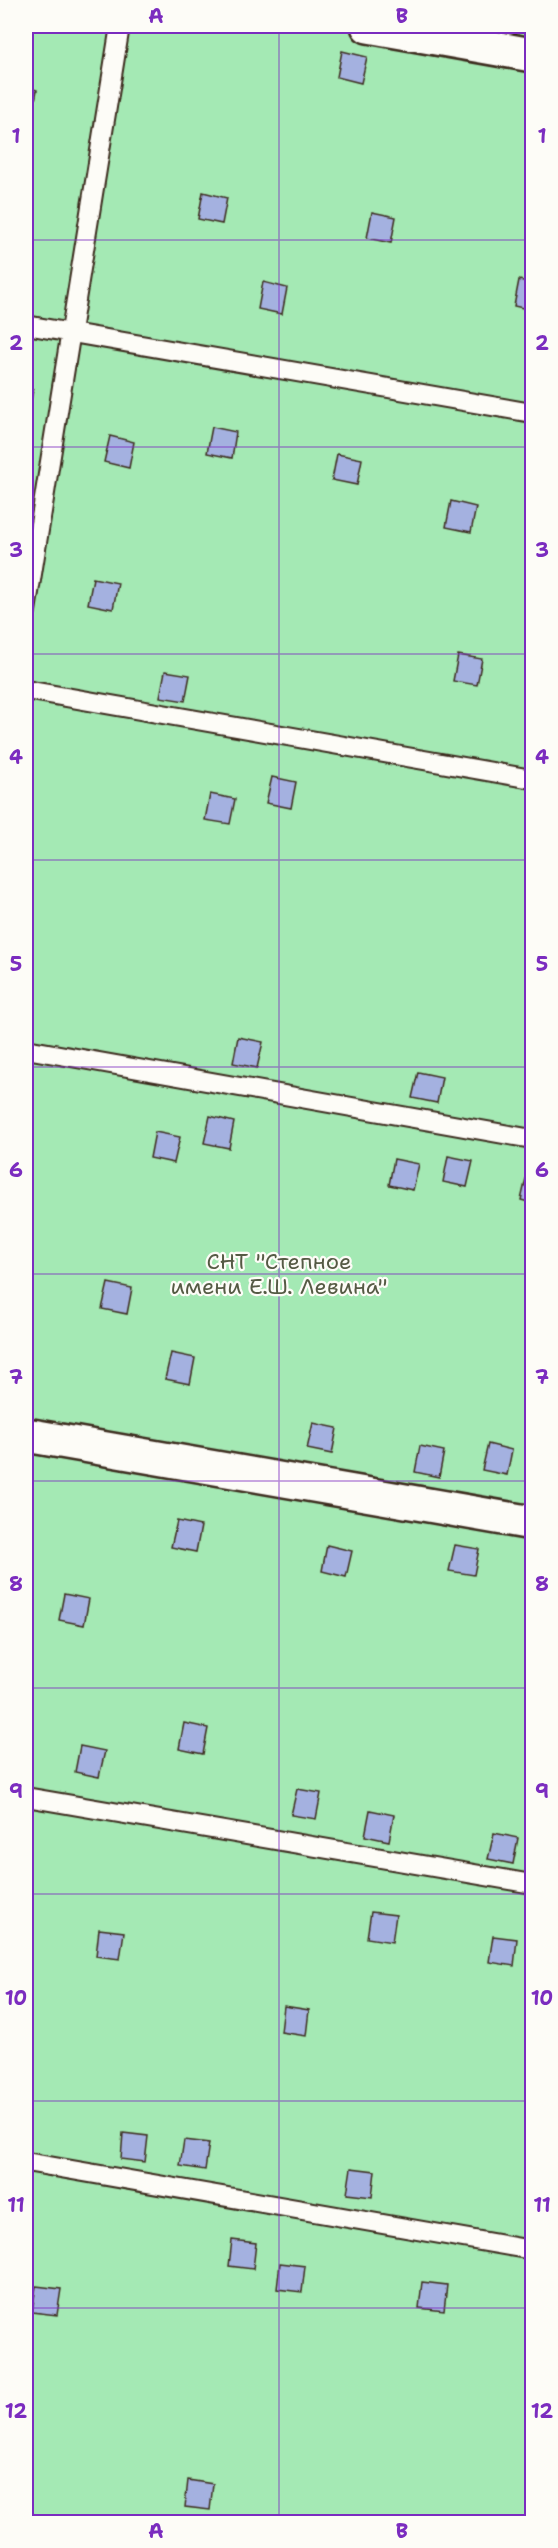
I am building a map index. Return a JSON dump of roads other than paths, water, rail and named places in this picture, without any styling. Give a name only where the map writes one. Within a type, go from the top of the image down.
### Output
[{"type":"street","points":[[368,26],[532,55]]},
{"type":"street","points":[[26,1435],[532,1523]]},
{"type":"lane","points":[[26,611],[120,26]]},
{"type":"lane","points":[[26,325],[532,413]]},
{"type":"lane","points":[[26,690],[532,779]]},
{"type":"lane","points":[[26,1049],[532,1139]]},
{"type":"lane","points":[[26,1797],[532,1884]]},
{"type":"lane","points":[[26,2162],[532,2250]]},
{"type":"park label","name":"СНТ \"Степное имени Е.Ш. Левина\"","points":[[279,1274]]}]
